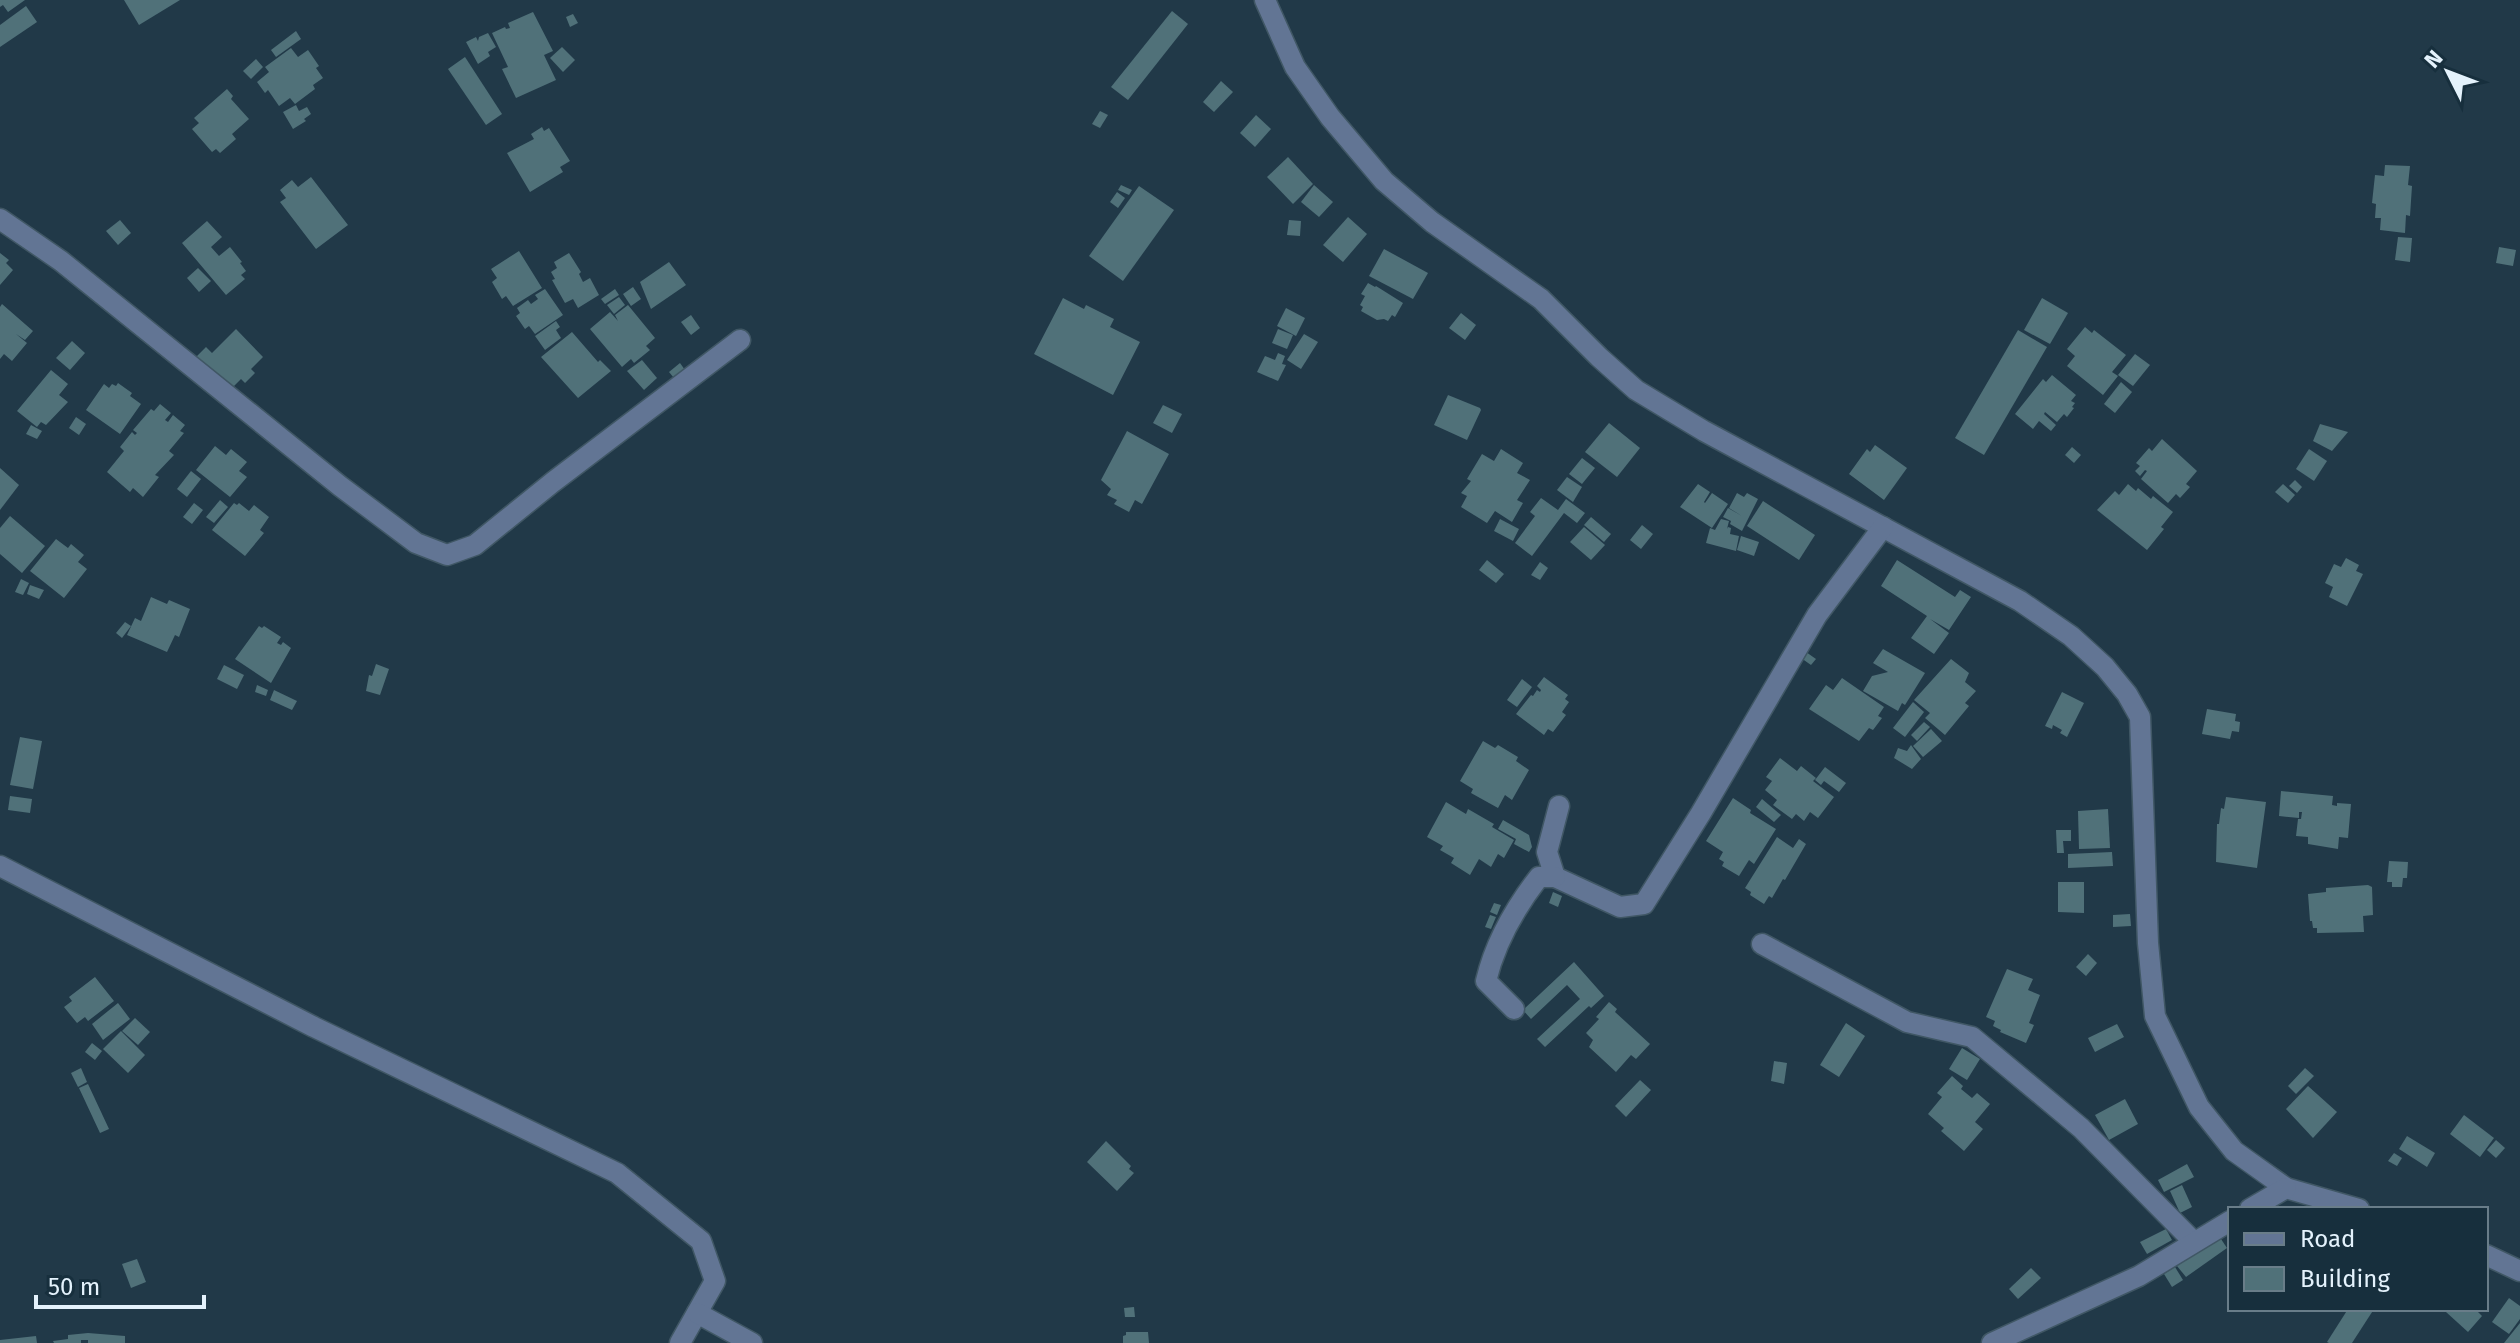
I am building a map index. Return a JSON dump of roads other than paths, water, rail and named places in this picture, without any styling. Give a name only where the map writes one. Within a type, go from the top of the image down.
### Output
[{"type":"street","points":[[1265,0],[1295,67],[1330,117],[1384,181],[1432,222],[1541,299],[1636,390],[1704,431],[2020,601],[2071,636],[2105,667],[2127,694],[2140,717],[2148,943],[2155,1016],[2199,1107],[2234,1151],[2286,1188],[2352,1207]]},
{"type":"street","points":[[0,219],[61,261],[340,486],[416,543],[447,555],[475,545],[740,340]]},
{"type":"street","points":[[1514,1009],[1486,981],[1493,954],[1524,896],[1539,877],[1555,877],[1620,907],[1644,904],[1817,615],[1883,527]]},
{"type":"street","points":[[1555,877],[1547,852],[1559,806]]},
{"type":"street","points":[[0,866],[314,1027],[617,1173],[701,1241],[715,1281],[680,1343]]},
{"type":"street","points":[[1762,944],[1907,1022],[1972,1037],[2081,1128],[2194,1242]]},
{"type":"street","points":[[2253,1207],[2286,1188]]},
{"type":"street","points":[[1992,1343],[2139,1276],[2228,1222]]},
{"type":"street","points":[[2488,1256],[2520,1271]]},
{"type":"street","points":[[697,1313],[752,1343]]}]
